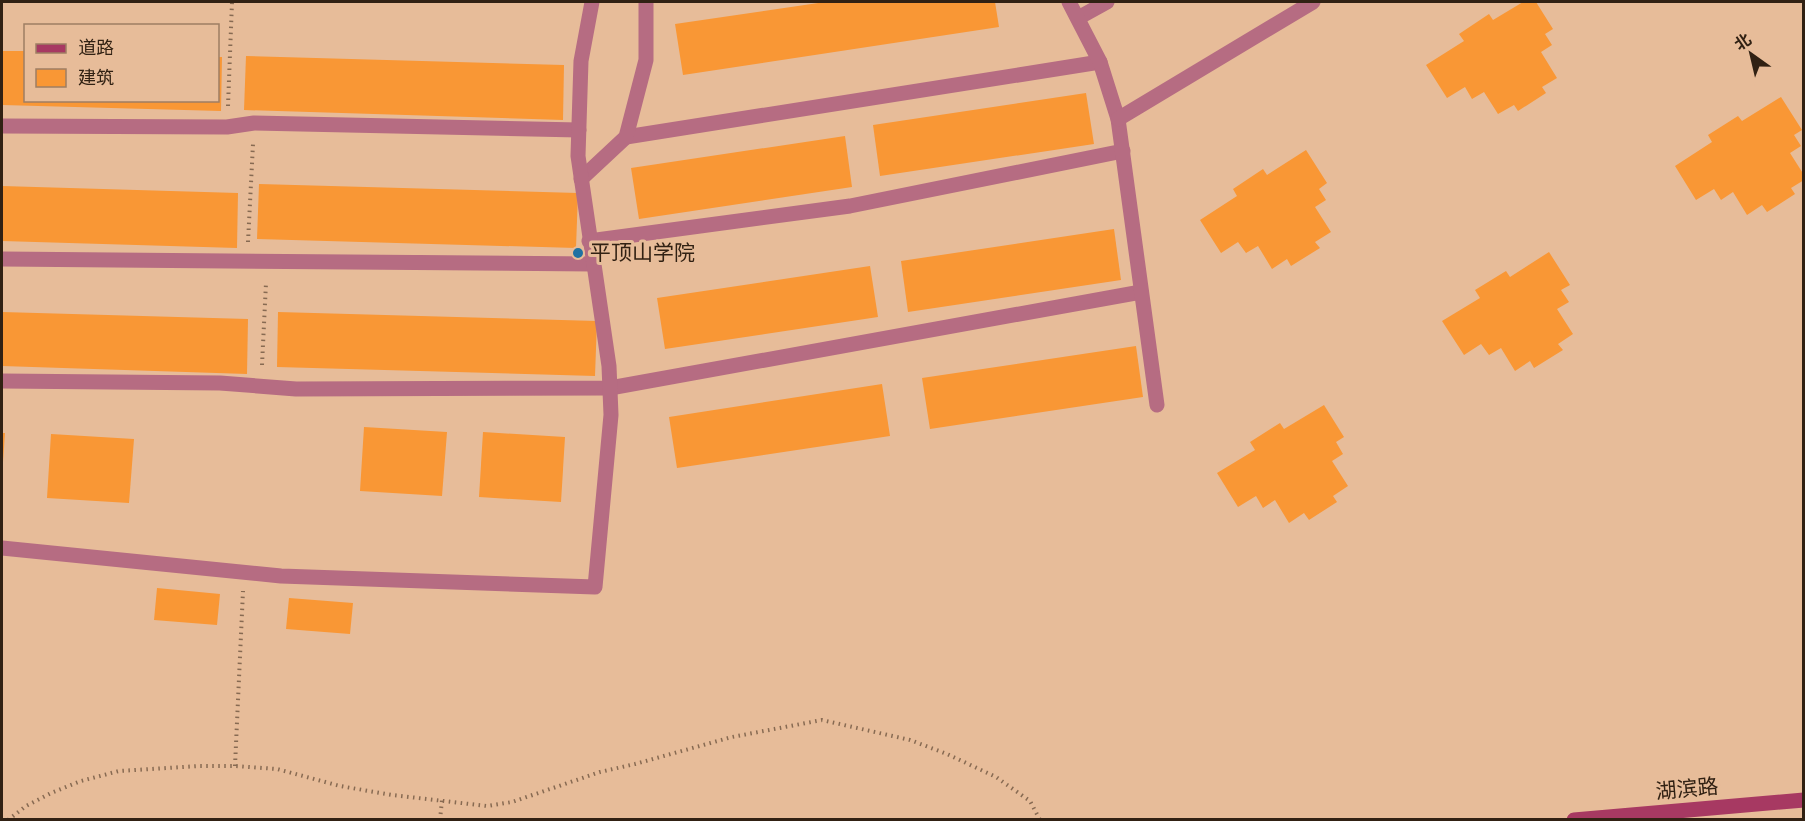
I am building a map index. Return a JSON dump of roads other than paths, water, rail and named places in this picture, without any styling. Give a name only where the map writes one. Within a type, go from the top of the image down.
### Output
[{"type":"street","points":[[2,548],[243,573],[595,587],[611,415],[609,366],[578,156],[581,60],[592,2]]},
{"type":"street","points":[[581,179],[626,137],[646,60],[646,2]]},
{"type":"street","points":[[1069,2],[1100,62],[1118,119],[1157,405]]},
{"type":"street","points":[[1078,18],[1107,2]]},
{"type":"street","points":[[1118,119],[1313,2]]},
{"type":"street","points":[[626,137],[1100,62]]},
{"type":"street","points":[[2,126],[227,127],[254,123],[579,129]]},
{"type":"street","points":[[589,241],[850,206],[1123,151]]},
{"type":"street","points":[[2,259],[593,264]]},
{"type":"street","points":[[2,381],[220,382],[297,388],[610,388],[1141,292]]},
{"type":"street","name":"湖滨路","points":[[1574,819],[1803,800]]},
{"type":"place","name":"平顶山学院","points":[[578,253]]}]
